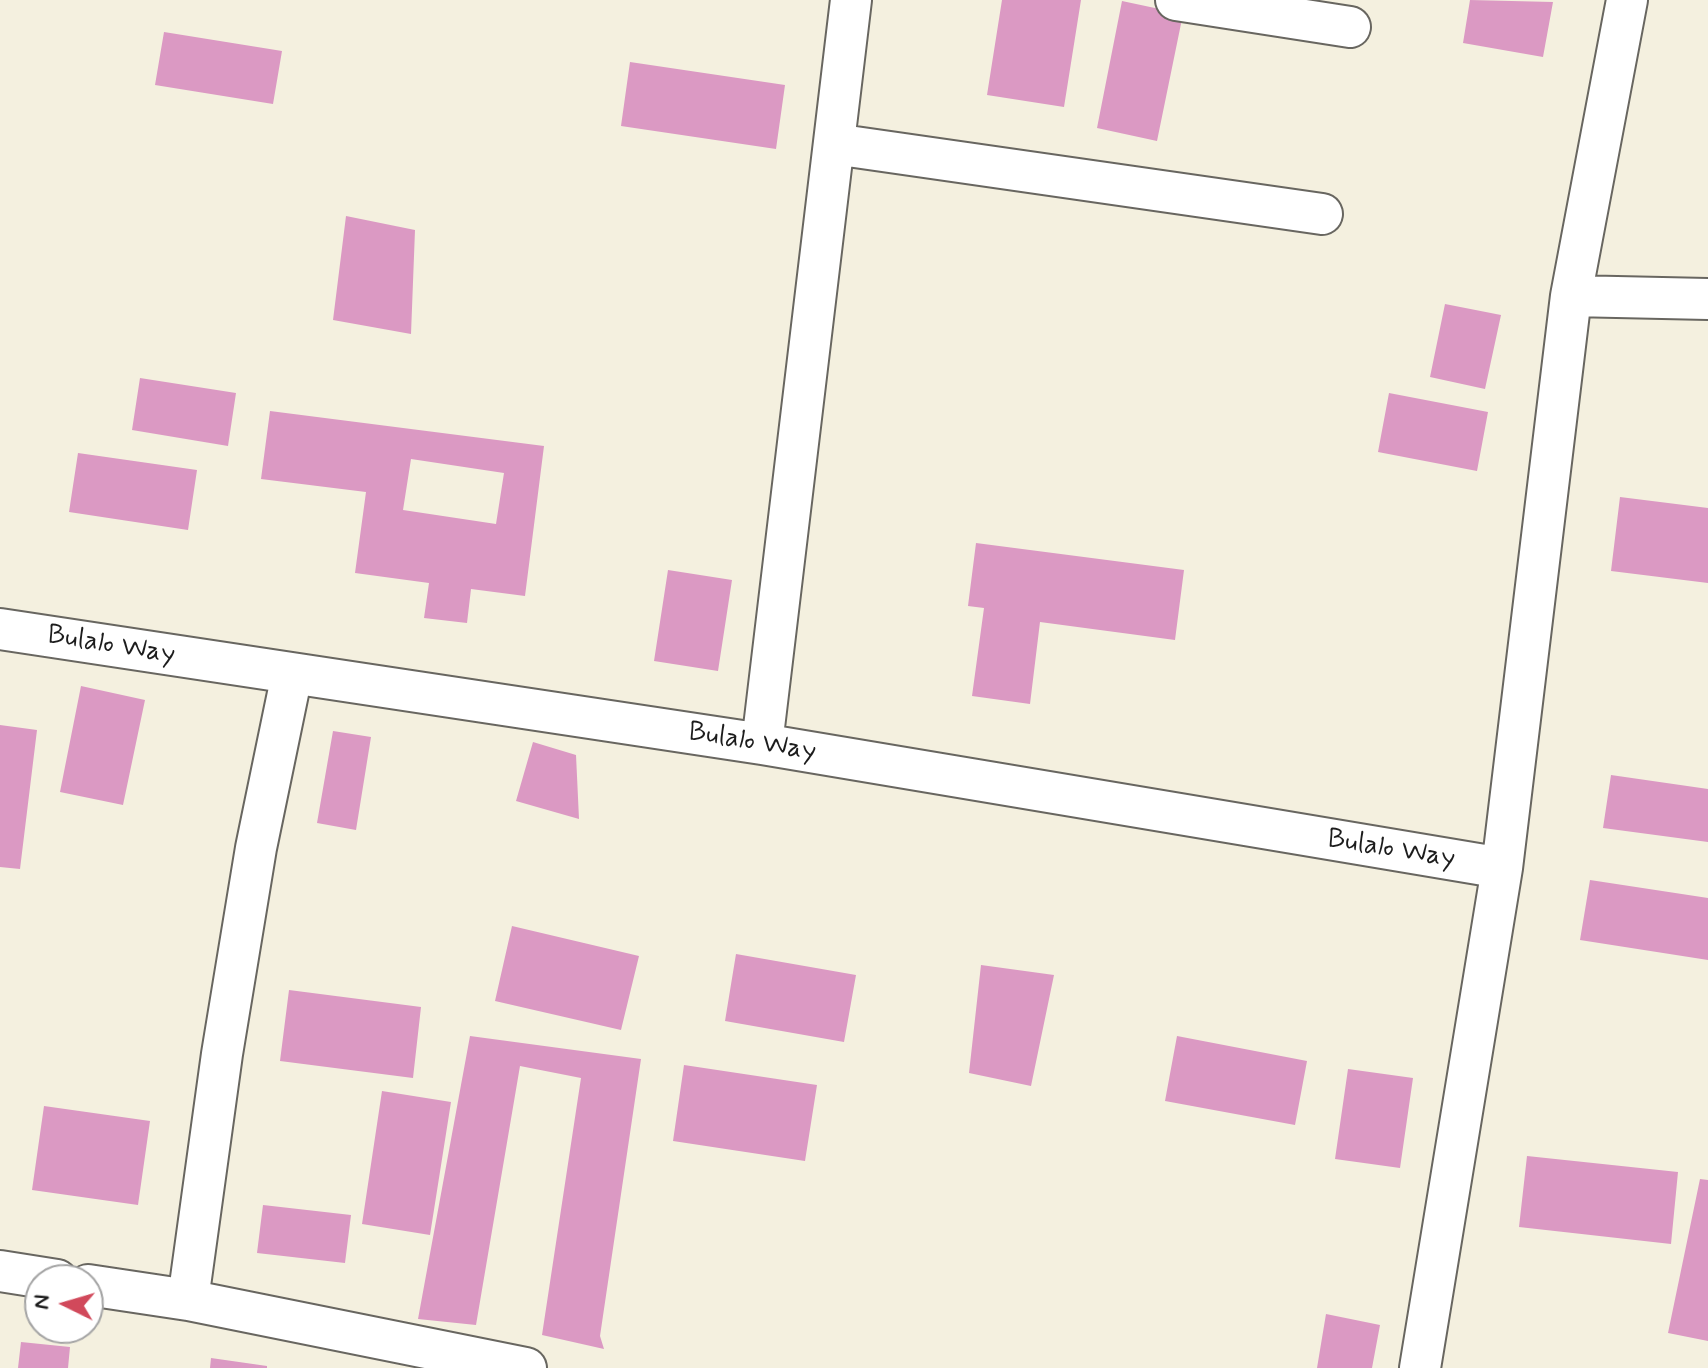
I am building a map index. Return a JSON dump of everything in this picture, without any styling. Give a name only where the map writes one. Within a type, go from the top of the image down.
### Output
[{"type":"street","points":[[762,744],[851,0]]},
{"type":"street","points":[[1176,0],[1350,27]]},
{"type":"street","points":[[1420,1368],[1459,1147],[1502,868],[1571,296],[1627,0]]},
{"type":"street","points":[[834,144],[1322,214]]},
{"type":"street","points":[[1571,296],[1708,299]]},
{"type":"street","name":"Bulalo Way","points":[[0,629],[762,744],[1502,868]]},
{"type":"street","points":[[188,1300],[222,1054],[256,848],[292,674]]},
{"type":"street","points":[[0,1271],[24,1275]]},
{"type":"street","points":[[104,1287],[188,1300],[526,1368]]},
{"type":"building","points":[[1002,0],[1081,0],[1064,107],[987,95]]},
{"type":"building","points":[[1470,0],[1553,2],[1543,57],[1463,43]]},
{"type":"building","points":[[1122,1],[1183,14],[1157,141],[1097,128]]},
{"type":"building","points":[[164,32],[282,51],[273,104],[155,85]]},
{"type":"building","points":[[630,62],[785,85],[776,149],[621,126]]},
{"type":"building","points":[[346,216],[415,230],[411,334],[333,320]]},
{"type":"building","points":[[1445,304],[1501,315],[1485,389],[1430,377]]},
{"type":"building","points":[[140,378],[236,393],[228,446],[132,430]]},
{"type":"building","points":[[1389,393],[1488,412],[1477,471],[1378,452]]},
{"type":"building","points":[[270,411],[544,446],[525,596],[471,589],[467,623],[424,618],[429,583],[355,573],[366,492],[261,479]],"holes":[[[411,459],[504,473],[496,524],[403,510]]]},
{"type":"building","points":[[78,453],[197,470],[188,530],[69,512]]},
{"type":"building","points":[[1620,497],[1708,508],[1708,583],[1611,571]]},
{"type":"building","points":[[976,543],[1184,570],[1175,640],[1040,622],[1030,704],[972,696],[984,608],[968,606]]},
{"type":"building","points":[[668,570],[732,580],[718,671],[654,661]]},
{"type":"building","points":[[81,686],[145,700],[123,805],[60,792]]},
{"type":"building","points":[[0,725],[37,730],[20,869],[0,867]]},
{"type":"building","points":[[333,731],[371,737],[356,830],[317,823]]},
{"type":"building","points":[[533,742],[576,755],[579,819],[516,801]]},
{"type":"building","points":[[1611,775],[1708,789],[1708,842],[1603,828]]},
{"type":"building","points":[[1590,880],[1708,898],[1708,960],[1580,940]]},
{"type":"building","points":[[512,926],[639,956],[621,1030],[495,1001]]},
{"type":"building","points":[[736,954],[856,975],[844,1042],[725,1021]]},
{"type":"building","points":[[981,965],[1054,975],[1031,1086],[969,1073]]},
{"type":"building","points":[[289,990],[421,1007],[413,1078],[280,1061]]},
{"type":"building","points":[[470,1036],[641,1059],[600,1336],[604,1349],[542,1335],[581,1078],[520,1066],[476,1325],[418,1319]]},
{"type":"building","points":[[1177,1036],[1307,1061],[1295,1125],[1165,1101]]},
{"type":"building","points":[[684,1065],[817,1085],[805,1161],[673,1141]]},
{"type":"building","points":[[1348,1069],[1413,1078],[1400,1168],[1335,1159]]},
{"type":"building","points":[[382,1091],[451,1102],[430,1235],[362,1224]]},
{"type":"building","points":[[44,1106],[150,1121],[138,1205],[32,1190]]},
{"type":"building","points":[[1527,1156],[1678,1172],[1671,1244],[1519,1227]]},
{"type":"building","points":[[1700,1179],[1708,1180],[1708,1341],[1668,1333]]},
{"type":"building","points":[[263,1205],[351,1215],[345,1263],[257,1253]]},
{"type":"building","points":[[1326,1314],[1380,1325],[1372,1368],[1317,1368]]},
{"type":"building","points":[[21,1342],[70,1347],[68,1368],[18,1368]]},
{"type":"building","points":[[211,1358],[267,1366],[267,1368],[210,1368]]}]
